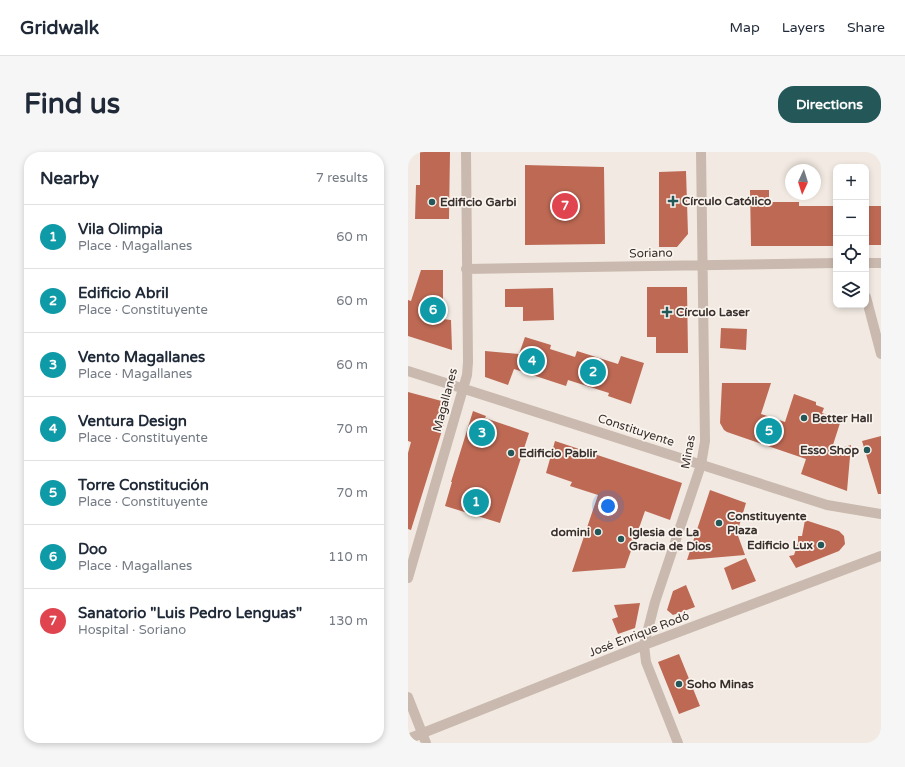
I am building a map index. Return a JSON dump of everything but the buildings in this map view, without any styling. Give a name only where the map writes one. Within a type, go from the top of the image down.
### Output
[{"type":"street","name":"Magallanes","points":[[408,578],[463,388],[468,362],[466,152]]},
{"type":"street","name":"Minas","points":[[678,743],[646,662],[644,645],[655,602],[701,465],[705,441],[701,152]]},
{"type":"street","points":[[869,263],[881,262]]},
{"type":"street","name":"Soriano","points":[[466,269],[833,263]]},
{"type":"street","points":[[869,308],[881,354]]},
{"type":"street","name":"Constituyente","points":[[408,370],[827,505],[881,514]]},
{"type":"street","name":"José Enrique Rodó","points":[[408,738],[644,645],[881,556]]},
{"type":"street","points":[[408,697],[426,743]]},
{"type":"place","name":"Círculo Católico","points":[[673,201]]},
{"type":"place","name":"Edificio Garbi","points":[[432,202]]},
{"type":"place","name":"Sanatorio \"Luis Pedro Lenguas\"","points":[[565,206]]},
{"type":"place","name":"Doo","points":[[433,310]]},
{"type":"place","name":"Círculo Laser","points":[[667,312]]},
{"type":"place","name":"Ventura Design","points":[[532,361]]},
{"type":"place","name":"Edificio Abril","points":[[593,372]]},
{"type":"place","name":"Better Hall","points":[[804,418]]},
{"type":"place","name":"Torre Constitución","points":[[769,431]]},
{"type":"place","name":"Vento Magallanes","points":[[482,433]]},
{"type":"place","name":"Esso Shop","points":[[867,450]]},
{"type":"place","name":"Edificio Pablir","points":[[511,453]]},
{"type":"place","name":"Vila Olimpia","points":[[476,502]]},
{"type":"place","name":"Constituyente Plaza","points":[[719,523]]},
{"type":"place","name":"domini","points":[[598,532]]},
{"type":"place","name":"Iglesia de La Gracia de Dios","points":[[621,539]]},
{"type":"place","name":"Edificio Lux","points":[[821,545]]},
{"type":"place","name":"Soho Minas","points":[[679,684]]}]
